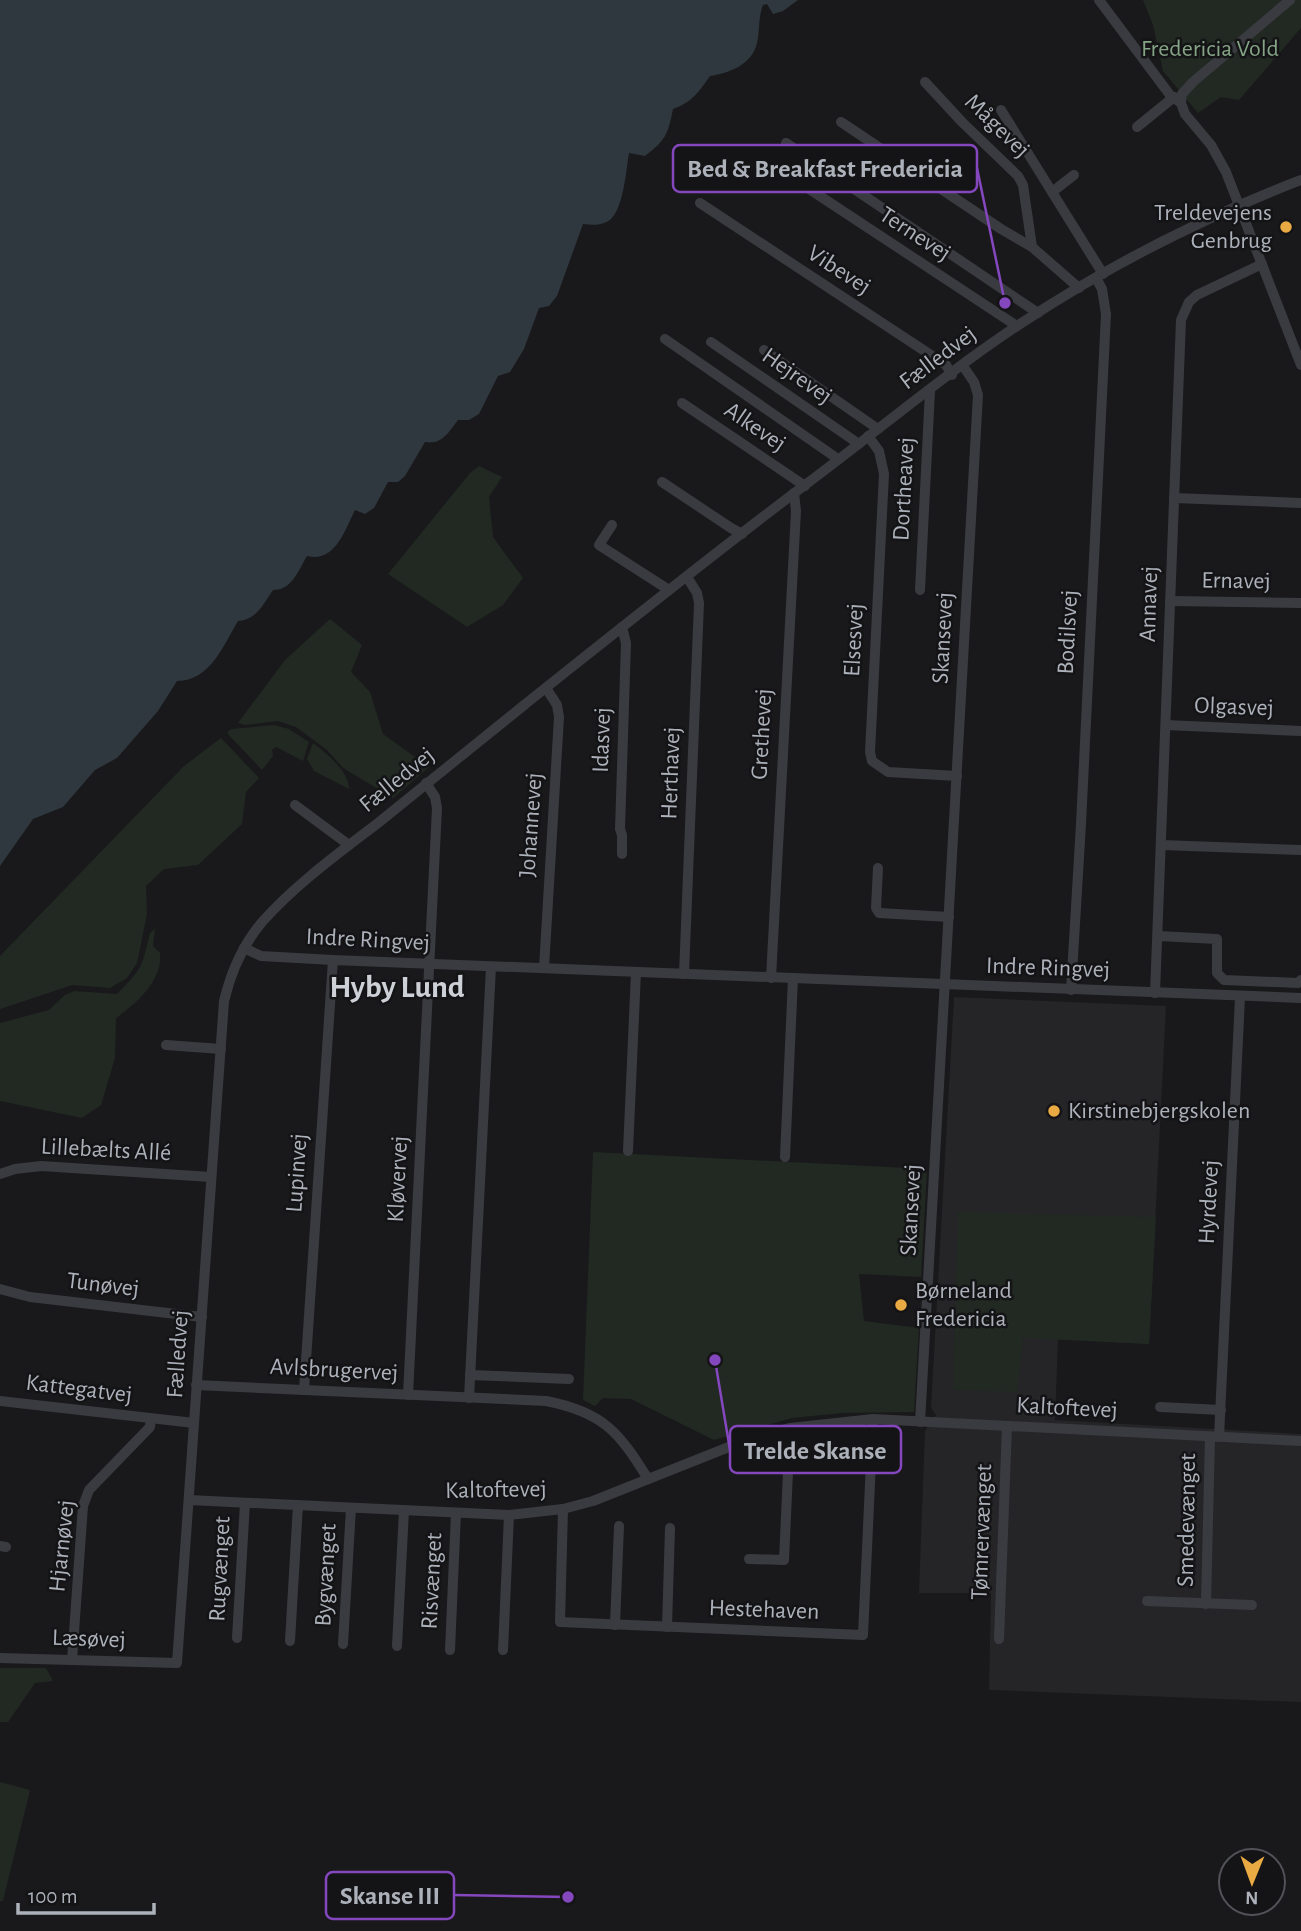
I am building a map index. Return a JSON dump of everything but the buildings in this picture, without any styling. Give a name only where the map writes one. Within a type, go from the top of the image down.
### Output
[{"type":"street","points":[[1099,0],[1216,154],[1239,204],[1301,365]]},
{"type":"street","points":[[1137,127],[1177,100],[1193,82],[1290,0]]},
{"type":"street","name":"Mågevej","points":[[925,82],[1018,176],[1023,185],[1032,247]]},
{"type":"street","points":[[1001,110],[1052,192],[1099,276]]},
{"type":"street","points":[[841,122],[1032,247],[1079,288]]},
{"type":"street","points":[[786,143],[1038,313]]},
{"type":"street","points":[[1052,192],[1074,175]]},
{"type":"street","name":"Ternevej","points":[[790,177],[1017,326]]},
{"type":"street","name":"Fælledvej","points":[[177,1663],[220,1049],[228,985],[244,948],[260,924],[349,845],[622,627],[868,436],[1017,326],[1170,237],[1239,204],[1301,180]]},
{"type":"street","name":"Vibevej","points":[[700,203],[946,365],[952,375]]},
{"type":"street","name":"Annavej","points":[[1155,993],[1181,320],[1184,310],[1197,295],[1262,264]]},
{"type":"street","name":"Bodilsvej","points":[[1071,990],[1106,314],[1099,276]]},
{"type":"street","points":[[664,339],[838,460]]},
{"type":"street","name":"Hejrevej","points":[[711,342],[859,444]]},
{"type":"street","points":[[764,350],[878,429]]},
{"type":"street","name":"Skansevej","points":[[920,1422],[978,394],[974,382],[963,366]]},
{"type":"street","name":"Dortheavej","points":[[920,590],[930,391]]},
{"type":"street","name":"Alkevej","points":[[682,403],[804,486]]},
{"type":"street","name":"Elsesvej","points":[[868,436],[879,451],[884,474],[870,752],[872,761],[888,772],[957,776]]},
{"type":"street","points":[[662,482],[742,534]]},
{"type":"street","name":"Grethevej","points":[[771,978],[796,511],[794,493]]},
{"type":"street","points":[[1174,498],[1301,503]]},
{"type":"street","points":[[612,525],[599,545],[670,590]]},
{"type":"street","name":"Herthavej","points":[[684,974],[699,603],[697,593],[687,577]]},
{"type":"street","name":"Ernavej","points":[[1170,601],[1301,603]]},
{"type":"street","name":"Idasvej","points":[[622,627],[626,643],[620,829],[622,854]]},
{"type":"street","name":"Johannevej","points":[[544,968],[559,717],[557,705],[546,688]]},
{"type":"street","name":"Olgasvej","points":[[1166,725],[1301,731]]},
{"type":"street","name":"Kløvervej","points":[[408,1395],[437,808],[435,797],[426,783]]},
{"type":"street","points":[[295,805],[349,845]]},
{"type":"street","points":[[1161,845],[1301,850]]},
{"type":"street","points":[[878,867],[876,908],[879,914],[948,917]]},
{"type":"street","points":[[1158,936],[1217,939],[1217,973],[1224,980],[1297,983],[1301,980]]},
{"type":"street","name":"Indre Ringvej","points":[[244,948],[261,956],[333,960],[1301,999]]},
{"type":"street","name":"Lupinvej","points":[[303,1390],[333,960]]},
{"type":"street","points":[[469,1398],[491,967]]},
{"type":"street","points":[[628,1151],[636,972]]},
{"type":"street","points":[[785,1157],[793,978]]},
{"type":"street","name":"Hyrdevej","points":[[1214,1437],[1221,1410],[1240,997]]},
{"type":"street","points":[[166,1045],[220,1049]]},
{"type":"street","name":"Lillebælts Allé","points":[[0,1174],[15,1168],[41,1166],[211,1177]]},
{"type":"street","name":"Tunøvej","points":[[0,1289],[30,1297],[202,1317]]},
{"type":"street","points":[[470,1375],[569,1380]]},
{"type":"street","name":"Avlsbrugervej","points":[[196,1385],[546,1401],[580,1409],[607,1425],[621,1438],[648,1479]]},
{"type":"street","name":"Kattegatvej","points":[[0,1401],[194,1423]]},
{"type":"street","points":[[1160,1407],[1221,1410]]},
{"type":"street","name":"Hjarnøvej","points":[[72,1660],[83,1506],[89,1490],[150,1427],[151,1419]]},
{"type":"street","name":"Kaltoftevej","points":[[189,1500],[509,1515],[563,1509],[593,1501],[754,1437],[790,1428],[873,1419],[1301,1441]]},
{"type":"street","name":"Hestehaven","points":[[563,1509],[561,1622],[863,1635],[873,1419]]},
{"type":"street","name":"Tømrervænget","points":[[999,1639],[1007,1426]]},
{"type":"street","points":[[749,1559],[784,1560],[790,1428]]},
{"type":"street","name":"Smedevænget","points":[[1206,1604],[1214,1437]]},
{"type":"street","name":"Rugvænget","points":[[237,1638],[245,1503]]},
{"type":"street","points":[[290,1641],[298,1505]]},
{"type":"street","name":"Bygvænget","points":[[343,1644],[351,1508]]},
{"type":"street","points":[[397,1646],[404,1510]]},
{"type":"street","name":"Risvænget","points":[[450,1650],[456,1513]]},
{"type":"street","points":[[502,1650],[509,1515]]},
{"type":"street","points":[[615,1625],[619,1526]]},
{"type":"street","points":[[667,1627],[670,1528]]},
{"type":"street","name":"Smedevænget","points":[[1147,1601],[1252,1605]]},
{"type":"street","name":"Læsøvej","points":[[0,1658],[177,1663]]},
{"type":"shaded area","points":[[0,0],[798,0],[783,11],[773,14],[767,4],[763,5],[757,43],[750,57],[739,67],[710,76],[694,96],[673,109],[665,136],[645,156],[629,153],[624,188],[615,213],[605,223],[583,224],[557,296],[549,306],[539,308],[524,349],[510,372],[498,376],[479,414],[469,420],[458,420],[440,440],[425,442],[405,476],[398,482],[388,482],[374,508],[365,514],[355,510],[332,550],[317,557],[307,556],[290,583],[273,590],[250,618],[238,621],[207,669],[188,679],[177,681],[158,711],[117,758],[95,770],[63,807],[33,819],[0,866]]},
{"type":"shaded area","points":[[954,997],[1166,1006],[1149,1344],[1058,1339],[1055,1420],[1301,1434],[1301,1702],[989,1690],[991,1593],[919,1593],[925,1431],[936,1415],[931,1408]]},
{"type":"green space","name":"Fredericia Vold","points":[[1143,0],[1301,0],[1301,28],[1239,100],[1221,97],[1198,113],[1163,71],[1153,25]]},
{"type":"green space","points":[[479,466],[502,477],[489,497],[493,537],[523,578],[503,605],[467,627],[388,574],[470,473]]},
{"type":"green space","points":[[330,619],[362,645],[351,672],[370,692],[383,734],[429,767],[393,798],[343,768],[327,750],[296,727],[278,721],[245,725],[238,723],[285,660]]},
{"type":"green space","points":[[274,725],[289,729],[309,742],[303,761],[276,747],[272,750],[273,756],[262,770],[227,733],[231,729]]},
{"type":"green space","points":[[221,738],[259,778],[246,792],[242,824],[198,865],[164,869],[146,886],[147,914],[137,963],[127,978],[110,988],[72,985],[0,1009],[0,956],[184,766]]},
{"type":"green space","points":[[313,743],[341,769],[349,789],[314,771],[307,759]]},
{"type":"green space","points":[[155,929],[153,946],[160,953],[160,963],[147,990],[116,1018],[115,1058],[101,1105],[82,1118],[0,1101],[0,1023],[49,1010],[65,995],[74,991],[117,994],[140,967],[150,933]]},
{"type":"green space","points":[[593,1152],[927,1169],[921,1277],[859,1274],[864,1321],[919,1328],[914,1412],[842,1413],[792,1418],[714,1440],[631,1399],[603,1398],[595,1406],[583,1400]]},
{"type":"green space","points":[[958,1212],[1156,1217],[1149,1344],[1023,1338],[1017,1392],[953,1390]]},
{"type":"green space","points":[[0,1668],[46,1668],[53,1681],[35,1683],[8,1722],[0,1722]]},
{"type":"green space","points":[[0,1782],[30,1790],[3,1901],[0,1901]]},
{"type":"place","name":"Treldevejens Genbrug","points":[[1286,227]]},
{"type":"place","name":"Bed & Breakfast Fredericia","points":[[1005,303]]},
{"type":"place","name":"Kirstinebjergskolen","points":[[1054,1111]]},
{"type":"place","name":"Børneland Fredericia","points":[[901,1305]]},
{"type":"place","name":"Trelde Skanse","points":[[715,1360]]},
{"type":"place","name":"Skanse III","points":[[568,1897]]},
{"type":"district","name":"Hyby Lund","points":[[397,987]]}]
